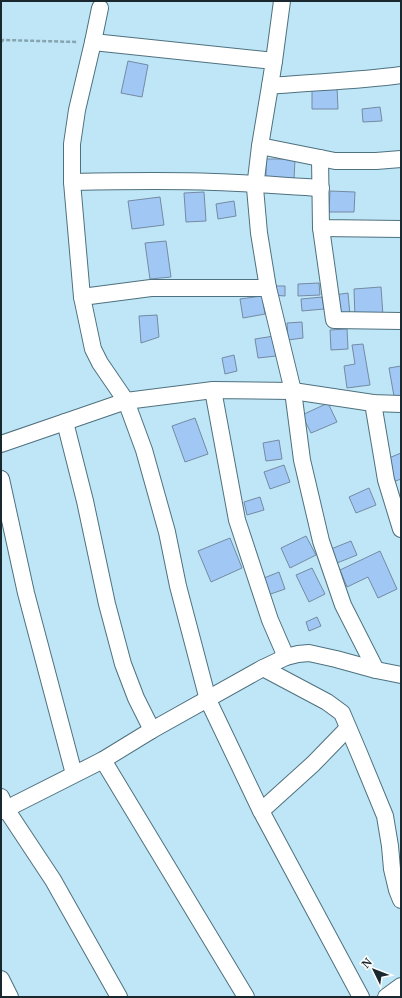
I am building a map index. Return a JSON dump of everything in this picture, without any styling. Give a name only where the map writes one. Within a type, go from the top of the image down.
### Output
[{"type":"street","points":[[282,1],[255,183],[260,234],[268,288],[293,391],[302,460],[321,541],[343,605],[376,670]]},
{"type":"street","points":[[100,8],[76,110],[72,144],[72,182],[82,297],[93,349],[100,363],[126,401],[144,450],[167,532],[178,586],[208,700],[261,811],[361,997]]},
{"type":"street","points":[[93,42],[274,60]]},
{"type":"street","points":[[270,86],[401,76]]},
{"type":"street","points":[[260,146],[335,161],[376,161],[401,159]]},
{"type":"street","points":[[320,158],[321,228],[334,320],[401,321]]},
{"type":"street","points":[[72,182],[168,181],[255,183],[321,188]]},
{"type":"street","points":[[321,228],[401,229]]},
{"type":"street","points":[[82,297],[151,288],[268,288]]},
{"type":"street","points":[[213,390],[237,520],[270,620],[286,657]]},
{"type":"street","points":[[1,444],[126,401],[213,390],[293,391],[373,404],[401,404]]},
{"type":"street","points":[[373,404],[386,480],[401,529]]},
{"type":"street","points":[[65,422],[85,501],[107,604],[123,664],[136,698],[152,730]]},
{"type":"street","points":[[1,479],[26,593],[74,774]]},
{"type":"street","points":[[119,997],[53,880],[3,806],[103,760],[152,730],[263,668],[286,657],[309,653],[401,675]]},
{"type":"street","points":[[263,668],[327,702],[342,713],[396,844],[392,869],[401,900]]},
{"type":"street","points":[[261,811],[348,728]]},
{"type":"street","points":[[103,760],[246,997]]},
{"type":"street","points":[[1,979],[10,997]]},
{"type":"street","points":[[386,997],[401,986]]},
{"type":"path","points":[[1,42],[3,40],[93,42]]},
{"type":"building","points":[[128,61],[148,65],[142,97],[121,93]]},
{"type":"building","points":[[312,87],[337,87],[338,109],[312,109]]},
{"type":"building","points":[[380,107],[382,121],[363,122],[362,109]]},
{"type":"building","points":[[266,159],[295,159],[294,180],[266,180]]},
{"type":"building","points":[[330,191],[355,192],[354,212],[329,212]]},
{"type":"building","points":[[204,192],[206,221],[186,222],[184,193]]},
{"type":"building","points":[[160,197],[164,225],[132,229],[128,201]]},
{"type":"building","points":[[234,201],[236,216],[218,219],[216,204]]},
{"type":"building","points":[[166,241],[171,277],[150,279],[145,243]]},
{"type":"building","points":[[319,283],[320,295],[298,296],[298,284]]},
{"type":"building","points":[[273,286],[285,286],[285,296],[272,295]]},
{"type":"building","points":[[381,287],[383,316],[355,318],[354,289]]},
{"type":"building","points":[[348,293],[350,315],[336,316],[334,295]]},
{"type":"building","points":[[262,296],[265,314],[243,318],[240,299]]},
{"type":"building","points":[[322,297],[324,309],[302,311],[301,299]]},
{"type":"building","points":[[157,315],[159,337],[141,343],[139,316]]},
{"type":"building","points":[[302,322],[303,338],[288,340],[287,323]]},
{"type":"building","points":[[347,329],[348,349],[331,350],[330,330]]},
{"type":"building","points":[[274,336],[276,356],[258,358],[255,339]]},
{"type":"building","points":[[363,344],[370,385],[347,388],[344,366],[355,364],[352,345]]},
{"type":"building","points":[[234,355],[237,371],[225,374],[222,358]]},
{"type":"building","points":[[401,366],[401,401],[395,402],[389,368]]},
{"type":"building","points":[[328,403],[337,422],[311,433],[302,415]]},
{"type":"building","points":[[195,418],[208,454],[185,462],[172,426]]},
{"type":"building","points":[[279,440],[282,459],[266,461],[263,443]]},
{"type":"building","points":[[401,453],[401,479],[393,482],[384,460]]},
{"type":"building","points":[[284,465],[290,482],[270,489],[264,472]]},
{"type":"building","points":[[369,488],[376,505],[356,513],[349,497]]},
{"type":"building","points":[[260,497],[264,510],[247,515],[244,502]]},
{"type":"building","points":[[306,536],[316,555],[290,568],[281,548]]},
{"type":"building","points":[[230,538],[242,568],[211,582],[198,551]]},
{"type":"building","points":[[351,541],[357,555],[337,563],[331,549]]},
{"type":"building","points":[[380,551],[397,589],[378,598],[368,577],[347,587],[340,570]]},
{"type":"building","points":[[312,568],[325,594],[309,602],[296,575]]},
{"type":"building","points":[[279,572],[285,589],[265,596],[259,580]]},
{"type":"building","points":[[317,617],[321,626],[309,631],[306,622]]}]
